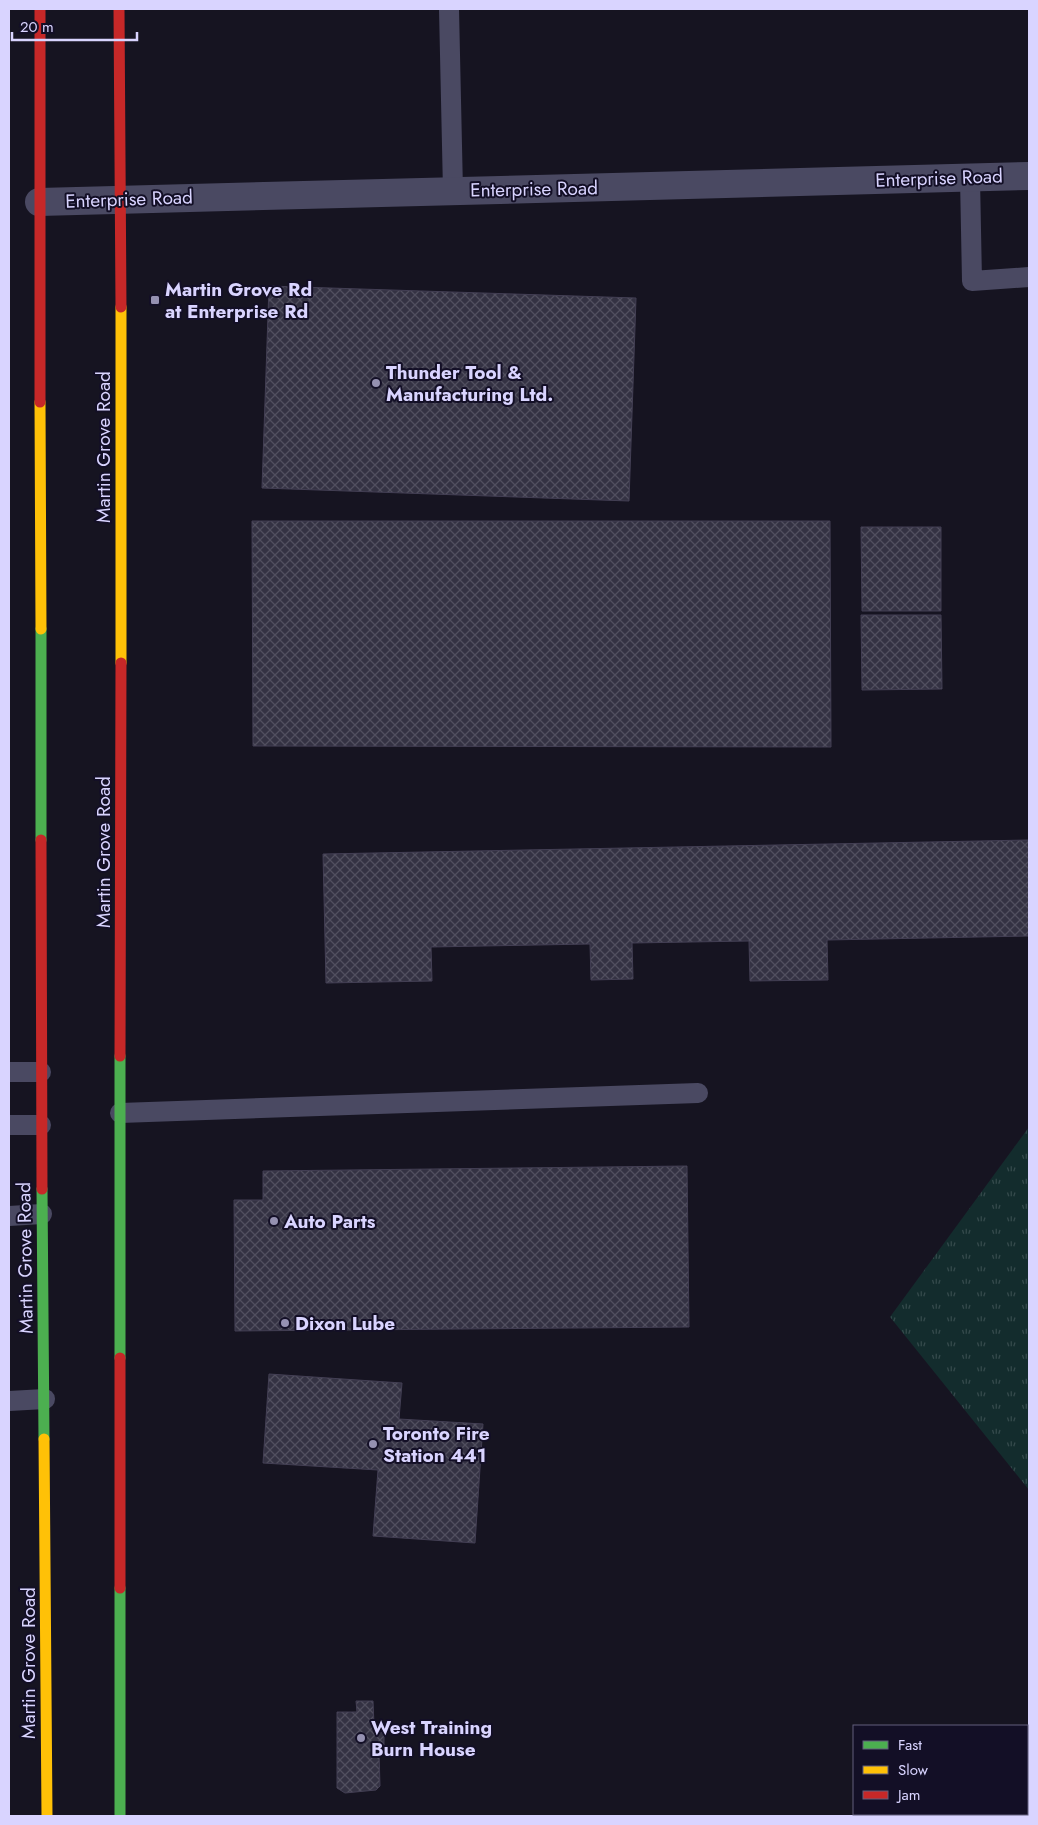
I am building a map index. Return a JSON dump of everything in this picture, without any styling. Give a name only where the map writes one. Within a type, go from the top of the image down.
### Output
[{"type":"main road","name":"Martin Grove Road","points":[[40,9],[41,1125],[45,1399],[47,1816]]},
{"type":"main road","name":"Martin Grove Road","points":[[119,9],[121,199],[120,1816]]},
{"type":"street","name":"Enterprise Road","points":[[39,202],[1029,176]]},
{"type":"lane","points":[[449,9],[453,191]]},
{"type":"lane","points":[[970,178],[972,281],[1029,277]]},
{"type":"lane","points":[[9,1072],[41,1072]]},
{"type":"lane","points":[[120,1114],[698,1093]]},
{"type":"lane","points":[[9,1125],[41,1125]]},
{"type":"lane","points":[[9,1216],[42,1214]]},
{"type":"lane","points":[[9,1400],[45,1399]]},
{"type":"green space","points":[[1029,1127],[1029,1490],[890,1317]]},
{"type":"building","points":[[269,286],[636,298],[629,501],[262,488]]},
{"type":"building","points":[[252,521],[830,521],[831,747],[253,746]]},
{"type":"building","points":[[861,527],[941,527],[941,611],[862,611]]},
{"type":"building","points":[[861,615],[941,615],[942,689],[862,690]]},
{"type":"building","points":[[1029,840],[1029,936],[827,940],[828,980],[750,981],[749,941],[632,943],[633,979],[591,980],[590,944],[431,947],[432,981],[326,983],[323,854]]},
{"type":"building","points":[[687,1166],[689,1327],[235,1331],[234,1200],[263,1200],[263,1171]]},
{"type":"building","name":"Toronto Fire Station 441","points":[[269,1374],[402,1383],[399,1419],[483,1424],[475,1543],[373,1536],[378,1470],[263,1463]]},
{"type":"building","name":"West Training Burn House","points":[[356,1701],[373,1701],[374,1725],[384,1725],[384,1751],[379,1751],[380,1786],[376,1790],[345,1793],[337,1788],[337,1712],[357,1712]]},
{"type":"traffic: fast","points":[[41,629],[41,840]]},
{"type":"traffic: fast","points":[[120,1056],[120,1358]]},
{"type":"traffic: fast","points":[[42,1189],[44,1439]]},
{"type":"traffic: fast","points":[[120,1588],[120,1816]]},
{"type":"traffic: slow","points":[[121,307],[121,663]]},
{"type":"traffic: slow","points":[[40,402],[41,629]]},
{"type":"traffic: slow","points":[[44,1439],[47,1816]]},
{"type":"traffic: jam","points":[[40,9],[40,402]]},
{"type":"traffic: jam","points":[[119,9],[121,307]]},
{"type":"traffic: jam","points":[[120,1056],[121,663]]},
{"type":"traffic: jam","points":[[41,840],[42,1189]]},
{"type":"traffic: jam","points":[[120,1358],[120,1588]]},
{"type":"place","name":"Martin Grove Rd at Enterprise Rd","points":[[155,300]]},
{"type":"place","name":"Thunder Tool & Manufacturing Ltd.","points":[[376,383]]},
{"type":"place","name":"Auto Parts","points":[[274,1221]]},
{"type":"place","name":"Dixon Lube","points":[[285,1323]]},
{"type":"place","name":"Toronto Fire Station 441","points":[[373,1444]]},
{"type":"place","name":"West Training Burn House","points":[[361,1738]]}]
